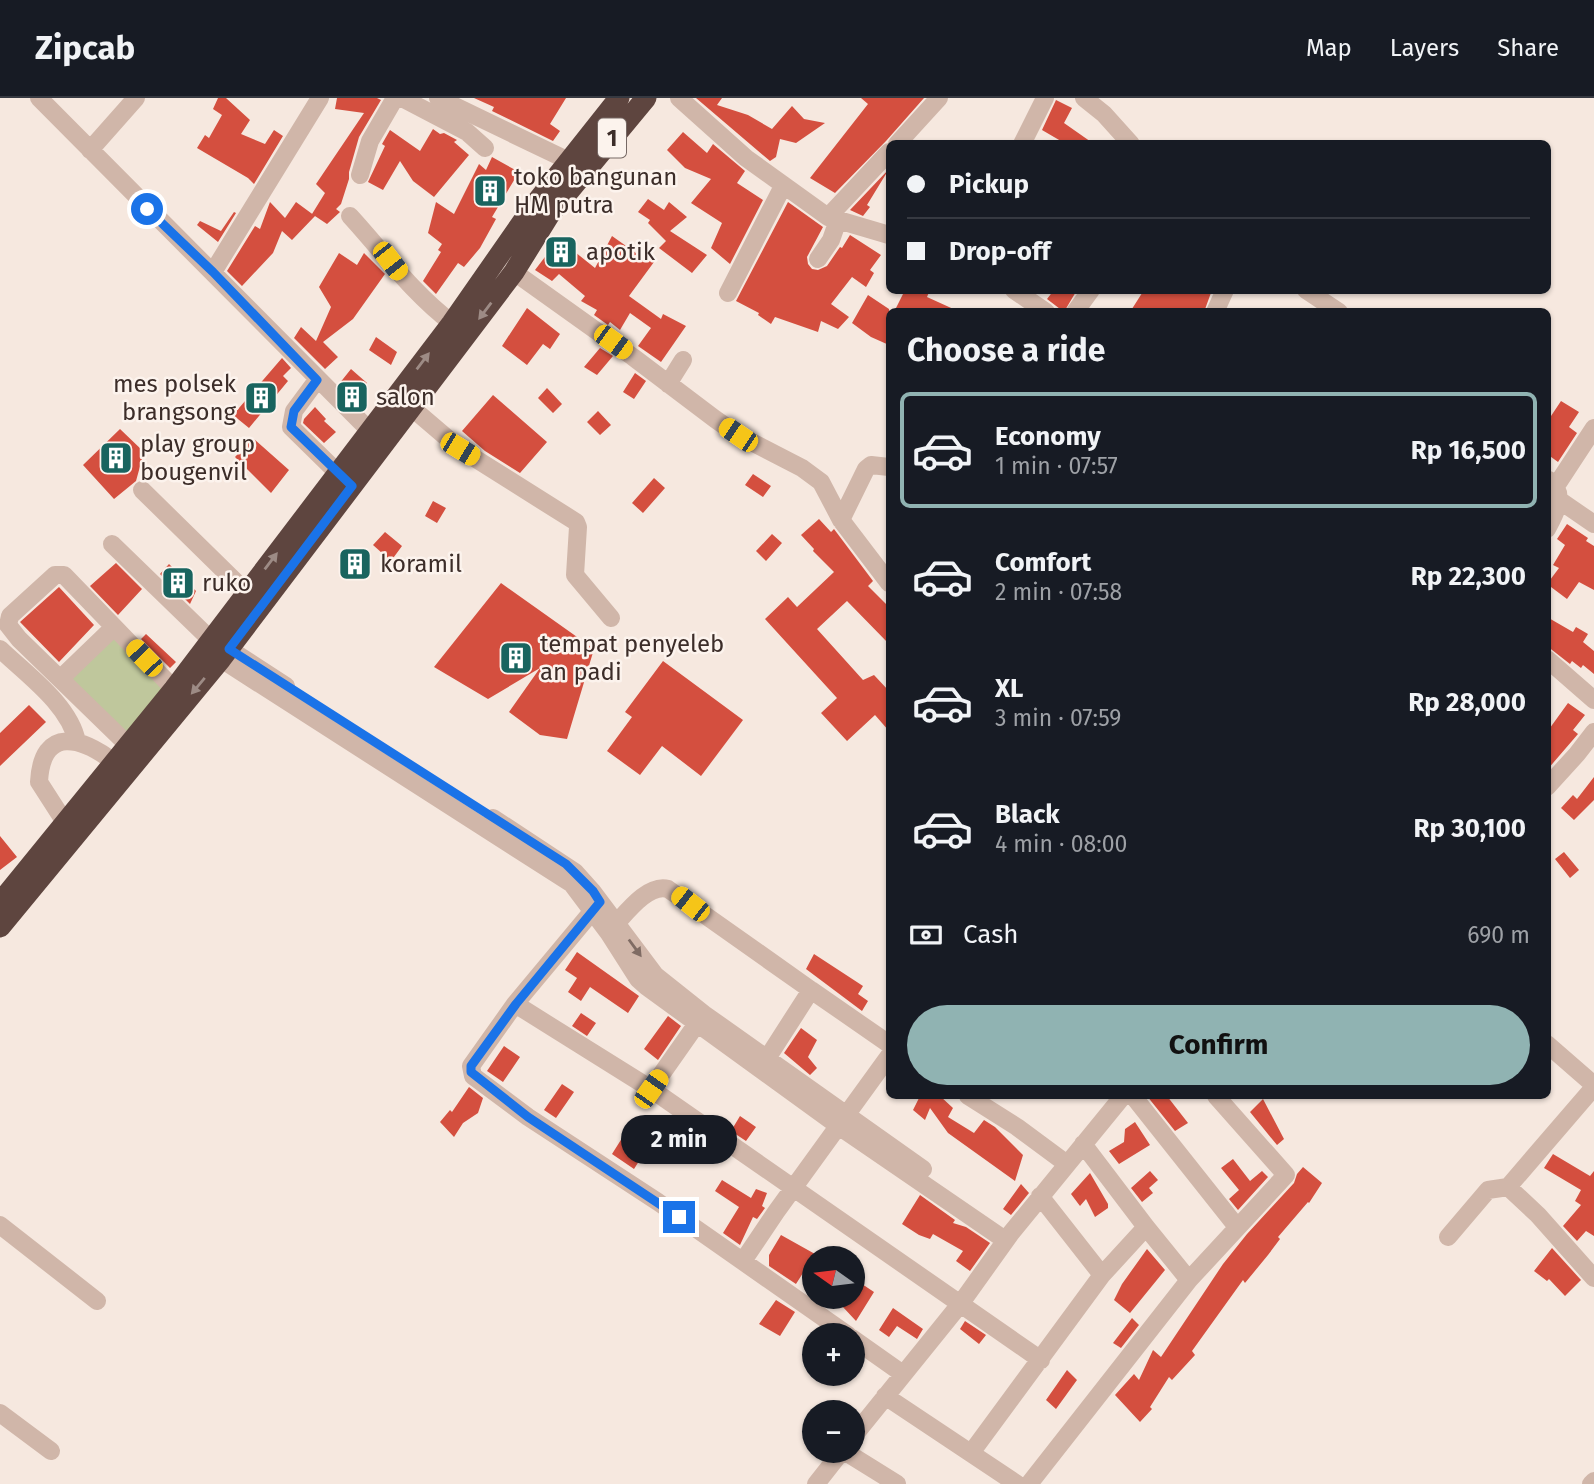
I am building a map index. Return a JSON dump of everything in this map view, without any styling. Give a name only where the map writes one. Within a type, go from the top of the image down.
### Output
[{"type":"highway","name":"1","points":[[0,927],[220,649],[345,480],[370,431],[543,209],[619,98]]},
{"type":"highway","name":"1","points":[[568,171],[646,98]]},
{"type":"highway","name":"1","points":[[2,894],[66,824],[174,689],[220,649],[247,593],[412,408],[514,272],[543,209]]},
{"type":"street","points":[[39,98],[370,431]]},
{"type":"street","points":[[90,150],[136,98]]},
{"type":"street","points":[[213,272],[320,98]]},
{"type":"street","points":[[360,175],[370,141],[395,98]]},
{"type":"street","points":[[438,98],[568,171]]},
{"type":"street","points":[[679,98],[746,158],[783,186],[833,218],[886,234]]},
{"type":"street","points":[[901,140],[939,98]]},
{"type":"street","points":[[1024,140],[1045,98]]},
{"type":"street","points":[[1084,98],[1104,114],[1127,140]]},
{"type":"street","points":[[411,100],[467,132],[485,148]]},
{"type":"street","points":[[818,259],[831,240],[833,218],[886,156]]},
{"type":"street","points":[[728,293],[783,186]]},
{"type":"street","points":[[350,216],[428,305],[452,323]]},
{"type":"street","points":[[514,272],[738,435],[802,468],[821,482],[841,520],[886,579]]},
{"type":"street","points":[[1020,294],[1040,308]]},
{"type":"street","points":[[1312,294],[1333,308]]},
{"type":"street","points":[[668,384],[683,360]]},
{"type":"street","points":[[317,380],[294,411],[291,427],[345,480]]},
{"type":"street","points":[[412,408],[460,449],[576,522],[575,575],[611,618]]},
{"type":"street","points":[[1551,521],[1557,510],[1554,488],[1593,432]]},
{"type":"street","points":[[841,520],[866,469],[871,465],[886,467]]},
{"type":"street","points":[[1554,488],[1594,524]]},
{"type":"street","points":[[142,490],[247,593]]},
{"type":"street","points":[[112,544],[220,649],[441,792],[572,884],[596,906],[651,981],[1008,1237]]},
{"type":"street","points":[[129,746],[8,625],[10,615],[55,575],[60,574],[76,586],[174,689]]},
{"type":"street","points":[[60,679],[114,627]]},
{"type":"street","points":[[0,649],[63,710],[74,729],[77,742]]},
{"type":"street","points":[[1551,662],[1594,700]]},
{"type":"street","points":[[1551,782],[1594,732]]},
{"type":"street","points":[[66,824],[39,782],[47,751],[58,743],[77,742],[97,750],[115,763]]},
{"type":"street","points":[[612,928],[646,894],[659,888],[668,889],[886,1042]]},
{"type":"street","points":[[596,906],[516,1004],[471,1066],[473,1076],[528,1117],[658,1202],[830,1323]]},
{"type":"street","points":[[768,1057],[811,990]]},
{"type":"street","points":[[516,1004],[651,1089],[1041,1360]]},
{"type":"street","points":[[701,1019],[768,1057],[844,1121]]},
{"type":"street","points":[[651,1089],[701,1019]]},
{"type":"street","points":[[1448,1237],[1488,1190],[1508,1187],[1594,1086],[1551,1048]]},
{"type":"street","points":[[743,1261],[886,1060]]},
{"type":"street","points":[[973,1099],[1067,1164]]},
{"type":"street","points":[[865,1421],[961,1303],[1040,1196],[1120,1099]]},
{"type":"street","points":[[1135,1099],[1237,1227]]},
{"type":"street","points":[[1029,1484],[1189,1280],[1292,1169],[1219,1099]]},
{"type":"street","points":[[1083,1144],[1189,1280]]},
{"type":"street","points":[[1508,1187],[1538,1215],[1594,1278]]},
{"type":"street","points":[[1040,1196],[1102,1275]]},
{"type":"street","points":[[0,1225],[97,1301]]},
{"type":"street","points":[[971,1453],[1102,1275],[1146,1227]]},
{"type":"street","points":[[865,1347],[903,1374]]},
{"type":"street","points":[[885,1396],[1017,1484]]},
{"type":"street","points":[[0,1413],[51,1451]]},
{"type":"street","points":[[816,1484],[833,1463]]},
{"type":"street","points":[[863,1463],[897,1484]]},
{"type":"green space","points":[[114,627],[174,689],[129,746],[60,679]]},
{"type":"building","points":[[218,98],[226,98],[250,120],[241,134],[265,144],[274,130],[283,136],[254,184],[197,148],[205,135],[209,138],[222,115],[213,109]]},
{"type":"building","points":[[337,98],[381,100],[359,137],[349,179],[341,204],[336,209],[340,212],[327,224],[312,214],[325,193],[316,184],[364,113],[335,109]]},
{"type":"building","points":[[474,98],[566,98],[550,124],[560,131],[553,141],[492,111],[494,107]]},
{"type":"building","points":[[696,98],[722,98],[717,105],[748,115],[772,129],[792,106],[804,119],[825,123],[796,143],[780,139],[776,157],[770,161]]},
{"type":"building","points":[[861,98],[924,98],[835,193],[810,178],[868,104]]},
{"type":"building","points":[[1056,100],[1072,108],[1064,123],[1088,140],[1059,140],[1042,130]]},
{"type":"building","points":[[433,129],[457,140],[454,142],[469,155],[434,197],[413,181],[400,161],[383,190],[368,182],[390,130],[420,151]]},
{"type":"building","points":[[683,132],[707,153],[713,144],[745,171],[737,183],[763,200],[730,264],[711,248],[722,223],[691,203],[711,179],[685,168],[667,150]]},
{"type":"building","points":[[492,157],[519,172],[492,217],[496,219],[480,248],[464,267],[458,263],[436,294],[423,281],[441,252],[438,250],[442,244],[428,233],[436,202],[454,214],[479,164],[486,170]]},
{"type":"building","points":[[886,172],[863,216],[850,210]]},
{"type":"building","points":[[648,199],[664,210],[669,202],[687,217],[670,231],[707,255],[692,273],[659,248],[666,241],[648,223],[650,220],[638,212]]},
{"type":"building","points":[[270,202],[285,218],[296,202],[315,216],[292,240],[282,231],[273,253],[242,286],[227,271],[255,226],[260,229]]},
{"type":"building","points":[[788,202],[823,227],[807,257],[812,269],[818,270],[827,266],[850,235],[881,255],[870,270],[874,273],[866,287],[852,277],[831,304],[849,317],[838,329],[821,321],[818,332],[775,317],[771,324],[758,315],[759,313],[736,301]]},
{"type":"building","points":[[234,212],[236,213],[218,242],[197,225],[200,221],[221,231]]},
{"type":"building","points":[[612,236],[654,262],[629,296],[661,319],[663,314],[686,326],[661,362],[638,346],[651,328],[630,313],[620,330],[610,322],[608,325],[594,315],[597,310],[581,301],[585,296],[559,274],[552,281],[535,270],[548,253],[545,251],[554,239],[576,250],[575,252],[595,268]]},
{"type":"building","points":[[339,253],[357,265],[364,253],[385,274],[353,319],[323,342],[338,357],[325,369],[294,338],[301,327],[316,341],[331,307],[319,287]]},
{"type":"building","points":[[903,294],[928,294],[927,297],[951,308],[896,308]]},
{"type":"building","points":[[1051,294],[1075,294],[1066,308],[1059,308],[1047,299]]},
{"type":"building","points":[[1141,294],[1211,294],[1205,308],[1133,308]]},
{"type":"building","points":[[868,295],[888,308],[886,344],[871,337],[852,323]]},
{"type":"building","points":[[527,308],[560,334],[550,349],[543,344],[527,365],[502,346]]},
{"type":"building","points":[[376,337],[397,352],[391,365],[369,350]]},
{"type":"building","points":[[600,348],[613,356],[597,375],[584,367]]},
{"type":"building","name":"mes polsek brangsong","points":[[282,358],[291,368],[283,376],[288,381],[249,428],[233,415]]},
{"type":"building","points":[[351,369],[367,383],[358,393],[367,400],[362,407],[339,384]]},
{"type":"building","points":[[635,373],[646,381],[634,399],[623,392]]},
{"type":"building","points":[[547,388],[562,404],[553,413],[538,398]]},
{"type":"building","points":[[493,395],[547,442],[520,473],[485,451],[462,431]]},
{"type":"building","points":[[1561,401],[1579,412],[1569,427],[1577,433],[1558,462],[1551,457],[1551,416]]},
{"type":"building","points":[[315,407],[326,419],[324,421],[336,432],[324,443],[303,423]]},
{"type":"building","points":[[598,411],[611,425],[600,435],[587,422]]},
{"type":"building","name":"play group bougenvil","points":[[120,429],[144,452],[136,481],[114,499],[83,465]]},
{"type":"building","points":[[253,438],[289,470],[271,493],[235,457]]},
{"type":"building","points":[[753,474],[771,486],[763,497],[745,485]]},
{"type":"building","points":[[654,478],[665,488],[643,513],[632,503]]},
{"type":"building","points":[[433,501],[446,508],[437,523],[425,516]]},
{"type":"building","points":[[819,519],[831,532],[834,529],[873,581],[868,586],[886,604],[886,641],[847,601],[817,629],[863,680],[874,675],[886,688],[886,728],[875,715],[847,741],[821,713],[837,698],[765,619],[788,597],[797,607],[834,572],[801,535]]},
{"type":"building","points":[[1567,524],[1588,538],[1586,541],[1594,546],[1594,590],[1579,582],[1567,599],[1551,587],[1551,579],[1559,568],[1553,565],[1565,545],[1557,539]]},
{"type":"building","name":"koramil","points":[[385,532],[402,546],[391,561],[373,545]]},
{"type":"building","points":[[772,534],[782,543],[766,561],[756,551]]},
{"type":"building","name":"koramil","points":[[354,548],[369,559],[358,580],[340,569]]},
{"type":"building","points":[[116,563],[142,589],[118,615],[90,586]]},
{"type":"building","name":"ruko","points":[[169,564],[196,591],[190,604],[160,574]]},
{"type":"building","name":"tempat penyeleb an padi","points":[[501,583],[594,649],[567,739],[540,735],[509,712],[540,668],[488,699],[434,667]]},
{"type":"building","points":[[59,587],[94,625],[59,662],[20,622]]},
{"type":"building","points":[[1551,619],[1573,632],[1576,627],[1588,634],[1583,642],[1594,651],[1594,674],[1583,665],[1581,668],[1572,661],[1570,664],[1551,649]]},
{"type":"building","points":[[146,634],[176,662],[170,668],[141,639]]},
{"type":"building","points":[[663,661],[743,720],[701,776],[662,746],[640,775],[607,751],[632,717],[625,712]]},
{"type":"building","points":[[1568,703],[1585,715],[1573,730],[1578,734],[1551,765],[1551,726]]},
{"type":"building","points":[[29,705],[46,722],[0,766],[0,733]]},
{"type":"building","points":[[1594,777],[1594,800],[1574,820],[1561,808],[1573,795],[1577,799]]},
{"type":"building","points":[[0,836],[17,857],[0,870]]},
{"type":"building","points":[[1564,852],[1579,870],[1570,878],[1555,859]]},
{"type":"building","points":[[577,952],[639,996],[628,1013],[590,987],[581,1001],[568,992],[577,978],[565,970]]},
{"type":"building","points":[[814,954],[863,986],[858,994],[868,1001],[862,1011],[806,969]]},
{"type":"building","points":[[581,1013],[596,1023],[587,1036],[572,1026]]},
{"type":"building","points":[[668,1016],[681,1026],[658,1060],[644,1049]]},
{"type":"building","points":[[801,1028],[817,1040],[808,1057],[817,1068],[810,1075],[784,1053]]},
{"type":"building","points":[[504,1046],[520,1057],[503,1082],[487,1071]]},
{"type":"building","points":[[562,1084],[574,1092],[556,1118],[544,1110]]},
{"type":"building","points":[[469,1087],[483,1098],[478,1113],[463,1123],[454,1137],[440,1122],[450,1110],[452,1112]]},
{"type":"building","points":[[918,1099],[943,1099],[953,1108],[948,1117],[974,1133],[984,1120],[995,1127],[1023,1155],[1015,1181],[948,1133],[930,1108],[925,1120],[913,1110]]},
{"type":"building","points":[[1149,1099],[1169,1099],[1188,1123],[1175,1131]]},
{"type":"building","points":[[1263,1099],[1284,1139],[1277,1145],[1250,1112]]},
{"type":"building","points":[[740,1116],[756,1127],[746,1141],[731,1131]]},
{"type":"building","points":[[656,1121],[671,1131],[657,1150],[650,1144],[634,1169],[612,1154],[624,1135],[638,1144],[653,1133]]},
{"type":"building","points":[[1135,1122],[1150,1145],[1119,1164],[1109,1151],[1124,1142],[1125,1129]]},
{"type":"building","points":[[1553,1154],[1590,1176],[1594,1171],[1594,1236],[1586,1231],[1577,1241],[1563,1226],[1581,1205],[1575,1201],[1581,1190],[1544,1168]]},
{"type":"building","points":[[1233,1159],[1250,1181],[1262,1171],[1268,1177],[1238,1210],[1229,1199],[1239,1190],[1221,1168]]},
{"type":"building","points":[[1303,1167],[1322,1183],[1245,1283],[1243,1280],[1192,1351],[1195,1355],[1172,1380],[1169,1377],[1150,1407],[1152,1409],[1140,1422],[1115,1395],[1134,1374],[1139,1380],[1153,1350],[1161,1357],[1223,1264],[1294,1183]]},
{"type":"building","points":[[1150,1171],[1158,1180],[1149,1188],[1153,1193],[1142,1202],[1131,1188]]},
{"type":"building","points":[[1090,1173],[1108,1204],[1108,1208],[1095,1217],[1086,1199],[1080,1206],[1071,1194]]},
{"type":"building","points":[[722,1180],[751,1198],[756,1189],[767,1193],[762,1206],[765,1208],[757,1219],[753,1217],[740,1245],[723,1233],[739,1207],[715,1191]]},
{"type":"building","points":[[1021,1184],[1029,1193],[1011,1215],[1003,1209]]},
{"type":"building","points":[[920,1195],[955,1220],[953,1223],[966,1227],[990,1243],[970,1271],[956,1261],[963,1251],[933,1234],[930,1239],[902,1224]]},
{"type":"building","points":[[781,1235],[802,1247],[802,1275],[796,1284],[769,1266],[769,1255]]},
{"type":"building","points":[[1552,1248],[1581,1280],[1565,1296],[1549,1279],[1547,1281],[1534,1271]]},
{"type":"building","points":[[1147,1249],[1165,1270],[1130,1313],[1114,1300]]},
{"type":"building","points":[[865,1286],[874,1292],[865,1306]]},
{"type":"building","points":[[776,1300],[795,1312],[780,1336],[759,1324]]},
{"type":"building","points":[[893,1308],[923,1329],[917,1339],[897,1326],[889,1337],[879,1330]]},
{"type":"building","points":[[845,1309],[863,1309],[856,1321]]},
{"type":"building","points":[[1132,1318],[1139,1325],[1121,1348],[1113,1343]]},
{"type":"building","points":[[965,1321],[986,1335],[979,1344],[960,1329]]},
{"type":"building","points":[[1067,1370],[1077,1380],[1056,1409],[1046,1400]]},
{"type":"place","name":"toko bangunan HM putra","points":[[490,191]]},
{"type":"place","name":"apotik","points":[[561,252]]},
{"type":"place","name":"salon","points":[[352,397]]},
{"type":"place","name":"mes polsek brangsong","points":[[261,398]]},
{"type":"place","name":"play group bougenvil","points":[[116,458]]},
{"type":"place","name":"koramil","points":[[355,564]]},
{"type":"place","name":"ruko","points":[[178,583]]},
{"type":"place","name":"tempat penyeleb an padi","points":[[516,658]]},
{"type":"route","points":[[147,209],[213,272],[317,380],[294,411],[291,427],[352,486],[229,649],[566,864],[593,891],[600,902],[516,1004],[471,1066],[471,1072],[528,1117],[679,1217]]}]
